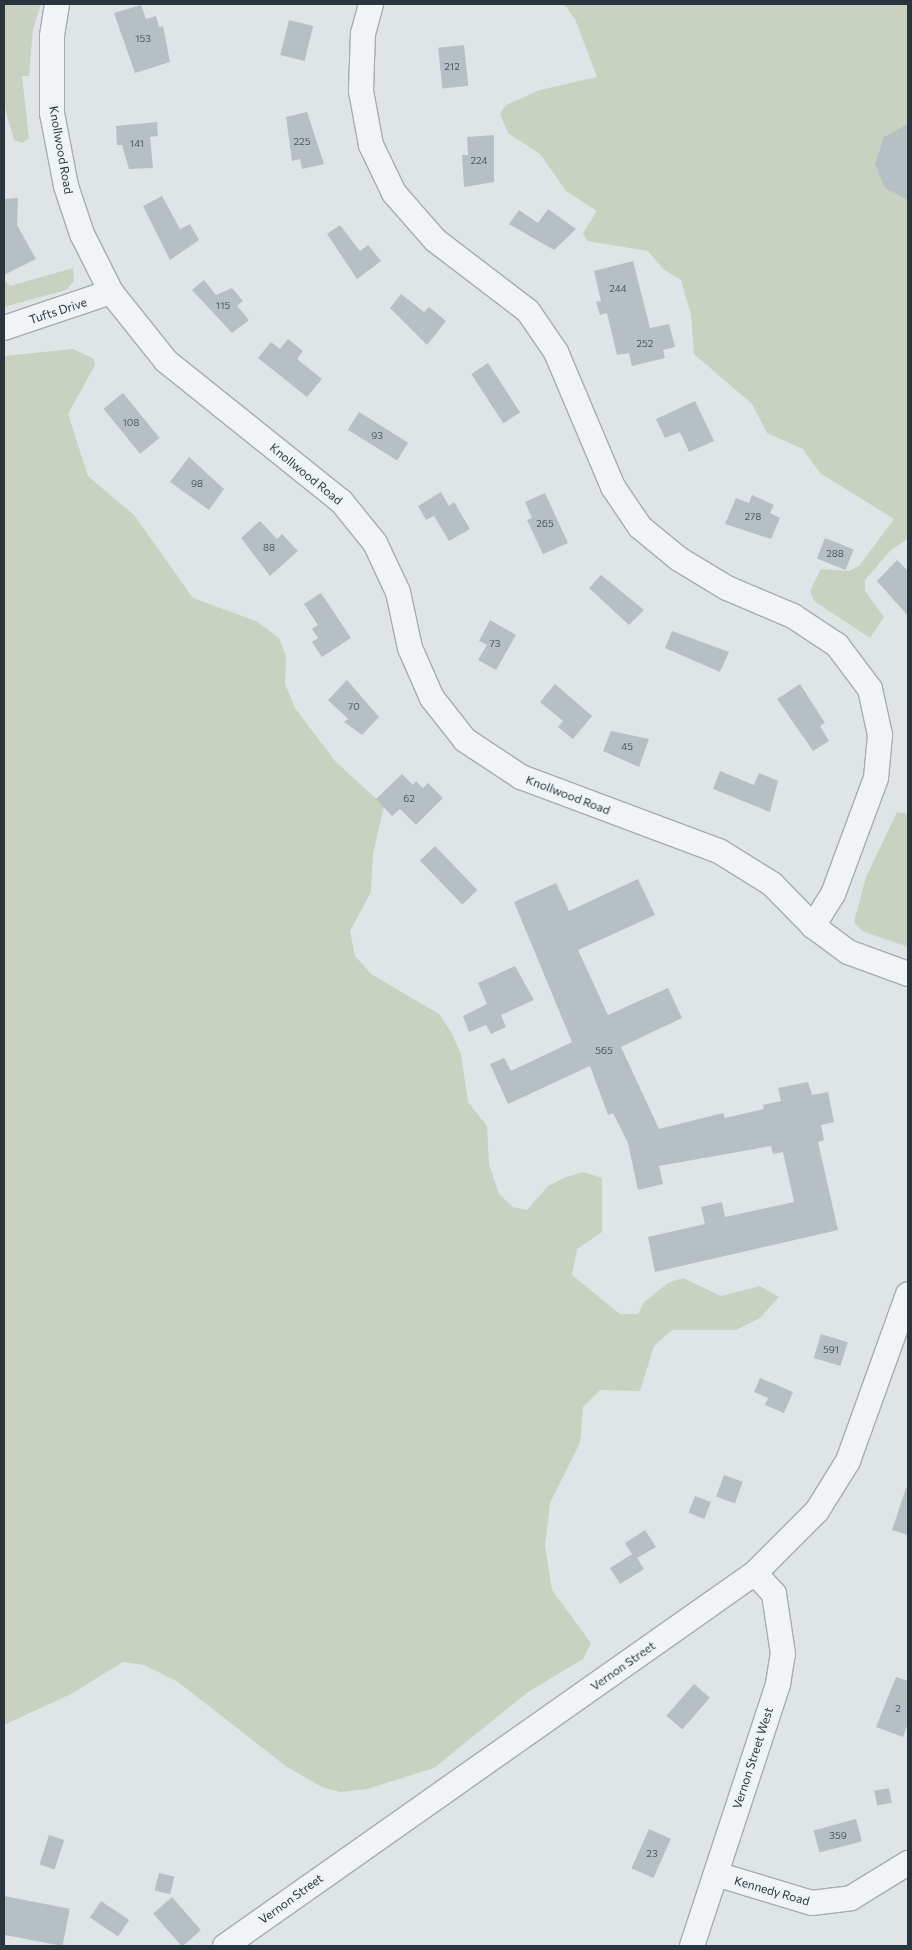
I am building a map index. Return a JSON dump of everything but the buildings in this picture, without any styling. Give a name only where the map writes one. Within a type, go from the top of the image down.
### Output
[{"type":"street","name":"Knollwood Road","points":[[57,4],[52,37],[52,113],[71,202],[111,292],[166,361],[341,501],[375,542],[398,592],[410,648],[432,698],[465,740],[520,777],[719,851],[772,884],[813,926],[848,952],[908,974]]},
{"type":"street","points":[[371,4],[363,33],[361,90],[371,145],[394,193],[435,240],[528,311],[556,352],[613,487],[640,527],[679,560],[728,588],[792,616],[837,645],[870,689],[880,735],[876,778],[833,894],[813,926]]},
{"type":"street","name":"Tufts Drive","points":[[4,328],[111,292]]},
{"type":"street","name":"Vernon Street","points":[[225,1946],[755,1573],[817,1511],[848,1461],[908,1294]]},
{"type":"street","name":"Vernon Street West","points":[[692,1946],[783,1654],[774,1594],[755,1573]]},
{"type":"street","name":"Kennedy Road","points":[[716,1874],[812,1903],[851,1898],[908,1863]]},
{"type":"green space","points":[[4,4],[41,4],[33,29],[29,76],[22,76],[29,138],[22,143],[14,140],[4,105]]},
{"type":"green space","points":[[564,4],[908,4],[908,539],[892,549],[865,580],[865,591],[884,617],[870,638],[814,601],[810,591],[821,569],[849,571],[859,566],[894,519],[820,473],[803,449],[767,433],[752,404],[694,354],[691,315],[681,280],[663,269],[648,251],[587,241],[583,233],[597,211],[566,191],[540,154],[508,133],[500,114],[506,105],[540,90],[597,77],[575,19]]},
{"type":"green space","points":[[73,268],[74,281],[66,290],[4,307],[4,280],[10,286]]},
{"type":"green space","points":[[73,349],[94,359],[95,365],[68,414],[88,476],[134,515],[193,598],[256,621],[279,638],[286,656],[285,684],[295,708],[335,761],[384,806],[373,854],[371,892],[350,931],[355,956],[371,974],[439,1014],[451,1032],[461,1054],[468,1102],[487,1126],[489,1164],[499,1194],[513,1207],[527,1210],[548,1186],[564,1178],[583,1172],[602,1178],[602,1232],[577,1249],[572,1275],[620,1314],[638,1314],[644,1302],[668,1283],[683,1278],[721,1296],[760,1286],[779,1297],[760,1318],[736,1330],[672,1330],[654,1346],[640,1391],[600,1390],[583,1407],[580,1443],[550,1503],[545,1546],[552,1590],[591,1643],[583,1659],[528,1692],[434,1768],[367,1789],[340,1792],[322,1787],[287,1767],[178,1682],[144,1665],[123,1662],[71,1694],[4,1725],[4,356]]},
{"type":"green space","points":[[897,812],[908,814],[908,947],[862,931],[854,922],[866,877]]}]
